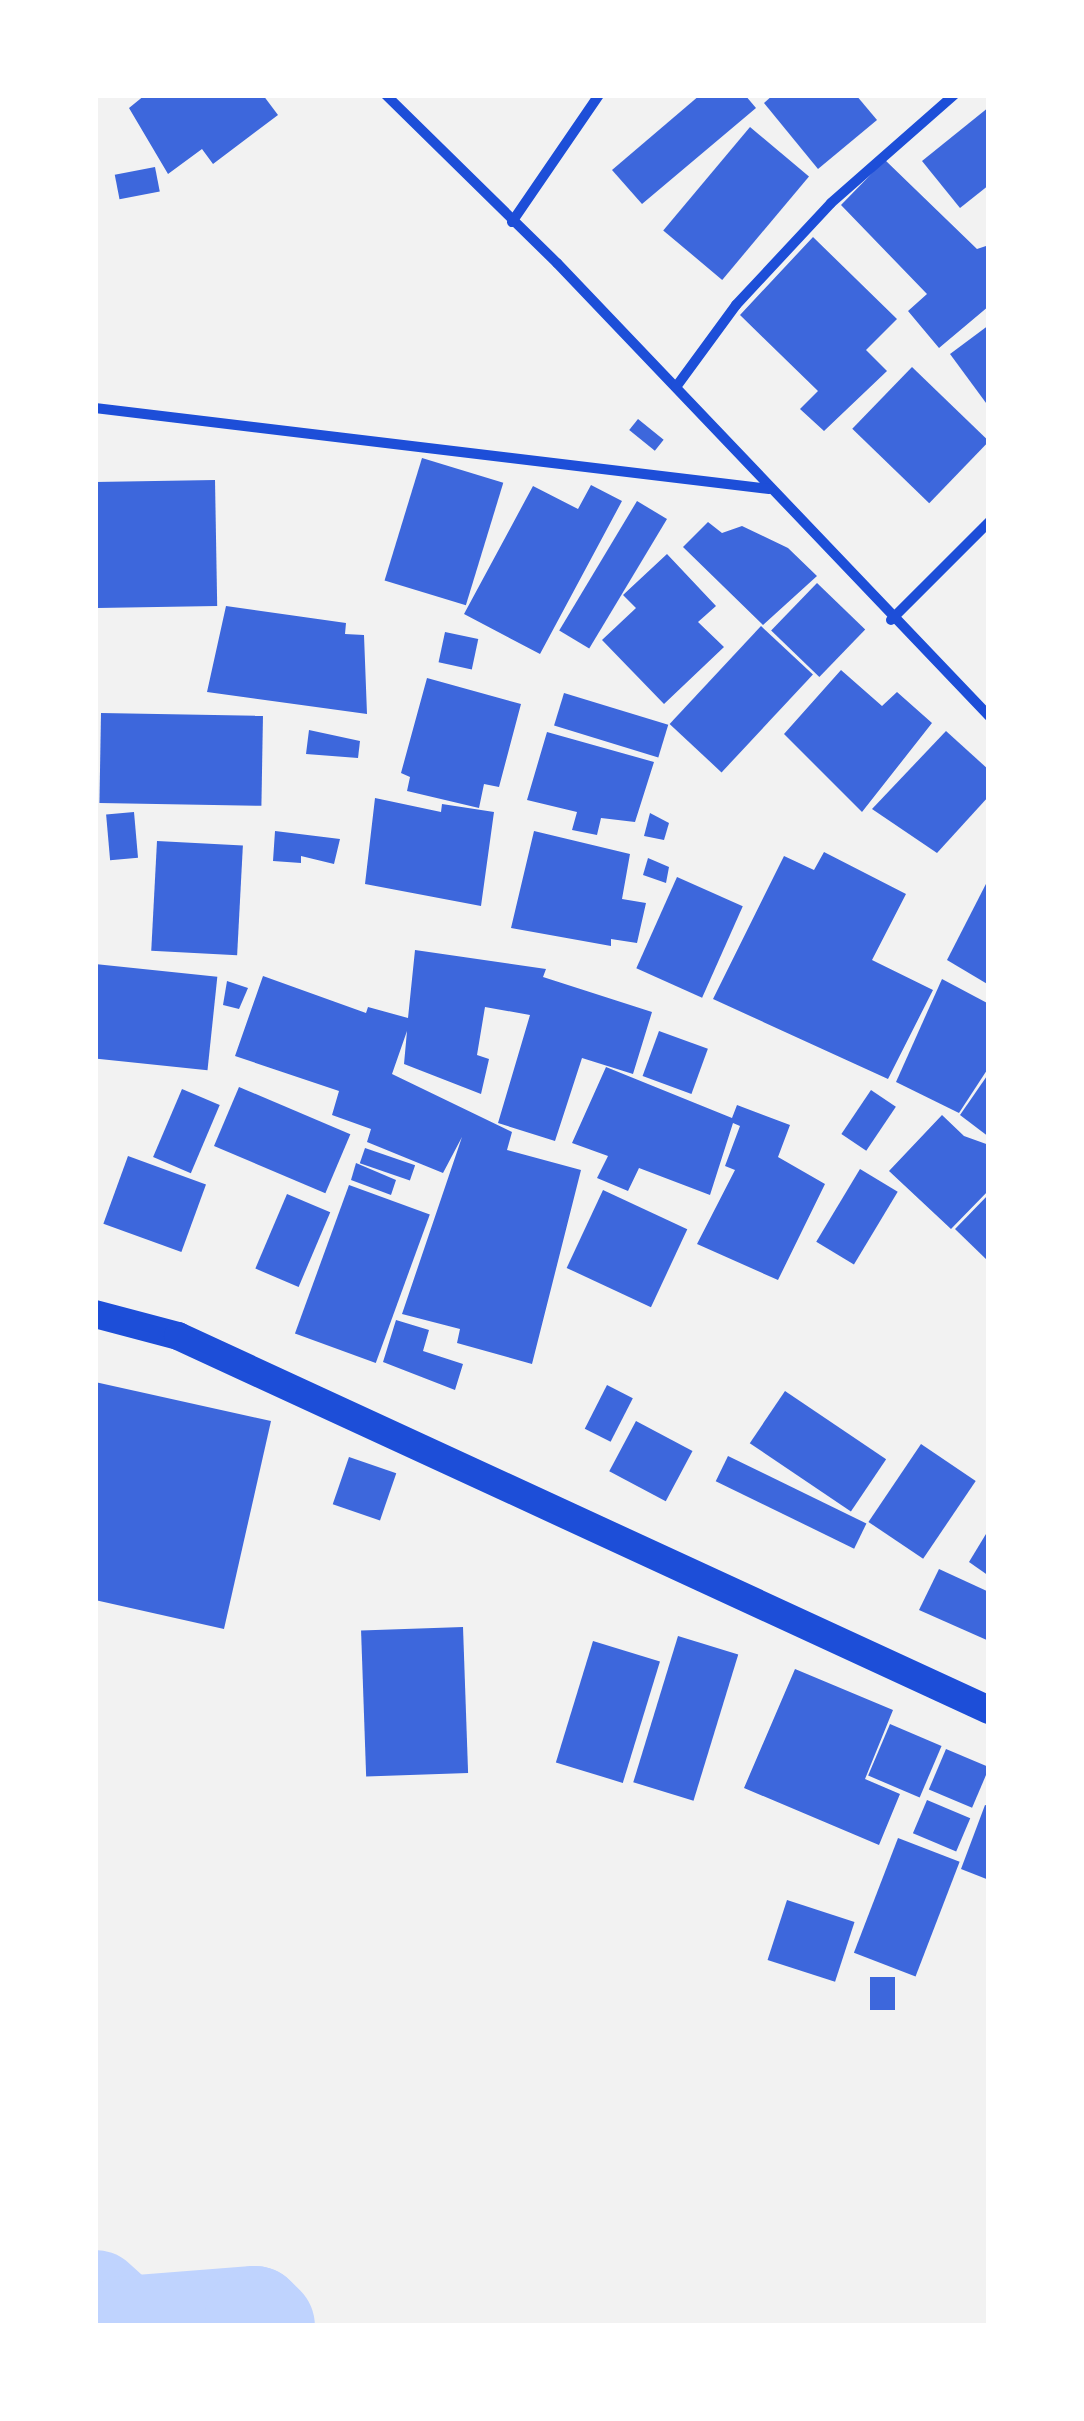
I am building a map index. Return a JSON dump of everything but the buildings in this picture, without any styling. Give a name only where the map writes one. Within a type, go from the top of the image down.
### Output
[{"type":"highway","points":[[95,1314],[178,1336],[989,1710]]},
{"type":"street","points":[[386,95],[676,387],[891,620],[989,716]]},
{"type":"street","points":[[512,222],[600,95]]},
{"type":"street","points":[[676,387],[736,305],[831,203],[954,95]]},
{"type":"street","points":[[95,408],[771,489]]},
{"type":"street","points":[[891,620],[989,522]]},
{"type":"waterway","points":[[95,2300],[124,2326],[255,2316],[265,2326]]}]
